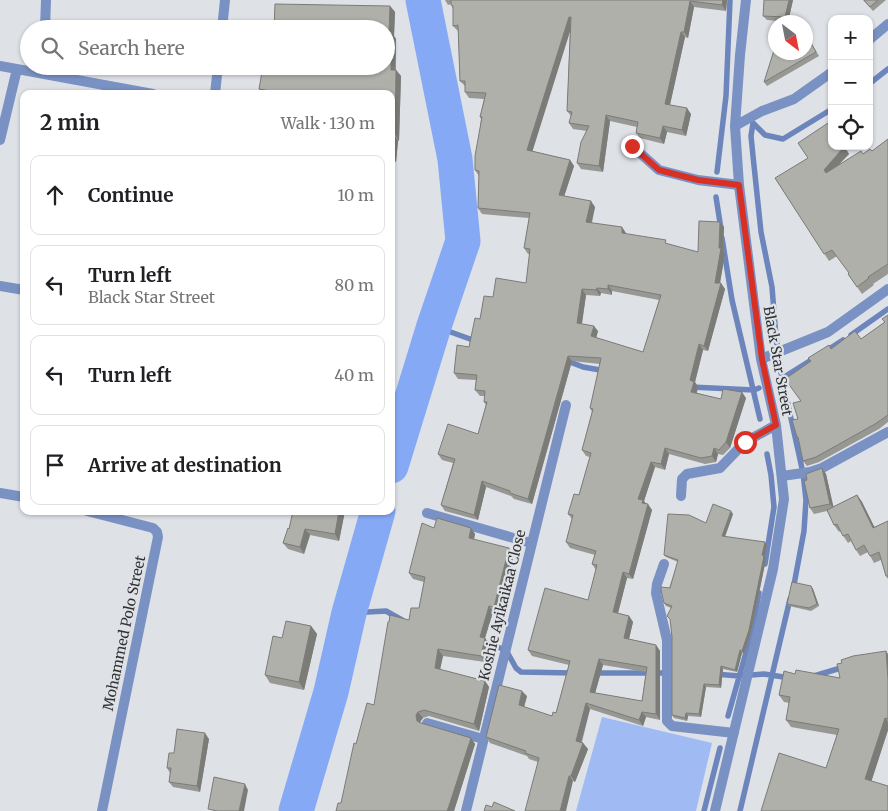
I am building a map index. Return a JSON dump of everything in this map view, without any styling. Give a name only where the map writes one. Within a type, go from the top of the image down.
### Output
[{"type":"street","points":[[46,0],[46,20]]},
{"type":"street","points":[[223,20],[225,0]]},
{"type":"street","name":"Black Star Street","points":[[715,811],[774,569],[784,499],[776,425],[762,359],[739,185],[735,126],[746,0]]},
{"type":"street","points":[[873,37],[888,24]]},
{"type":"street","points":[[0,66],[20,66]]},
{"type":"street","points":[[0,140],[20,75]]},
{"type":"street","points":[[65,75],[134,90]]},
{"type":"street","points":[[215,90],[217,75]]},
{"type":"street","points":[[735,126],[762,111],[794,99],[828,75]]},
{"type":"street","points":[[632,146],[659,170],[698,180],[739,185]]},
{"type":"street","points":[[0,286],[20,289]]},
{"type":"street","points":[[762,359],[828,332],[888,288]]},
{"type":"street","name":"Koshie Ayikaikaa Close","points":[[466,811],[566,405]]},
{"type":"street","points":[[681,496],[682,479],[687,474],[720,468],[745,442],[776,425]]},
{"type":"street","points":[[782,476],[810,472],[822,468],[888,432]]},
{"type":"street","points":[[0,493],[20,496]]},
{"type":"street","points":[[427,513],[532,543]]},
{"type":"street","name":"Mohammed Polo Street","points":[[102,811],[158,537],[157,532],[153,528],[103,515]]},
{"type":"street","points":[[664,564],[656,593],[667,640],[667,721],[672,726],[734,733]]},
{"type":"street","points":[[427,723],[484,739]]},
{"type":"shaded area","points":[[602,717],[712,743],[696,811],[576,811]]},
{"type":"building","points":[[451,0],[723,0],[722,5],[690,1],[665,104],[687,108],[682,130],[663,126],[660,138],[636,133],[638,122],[606,115],[599,166],[577,163],[581,142],[589,126],[569,123],[572,112],[567,111],[571,17],[569,17],[527,150],[570,160],[559,195],[591,201],[586,222],[622,227],[622,233],[666,240],[665,243],[698,252],[699,221],[720,222],[719,248],[721,248],[715,283],[721,283],[704,346],[699,344],[690,380],[694,382],[691,392],[721,399],[723,389],[742,392],[726,442],[719,450],[714,448],[712,456],[701,458],[665,448],[661,464],[651,462],[638,499],[643,500],[642,503],[648,504],[629,574],[623,572],[613,612],[629,616],[624,638],[656,645],[656,714],[642,712],[639,720],[586,703],[576,741],[583,743],[571,776],[569,776],[560,811],[525,811],[539,758],[525,753],[526,751],[486,737],[499,685],[522,691],[519,705],[552,716],[553,712],[556,713],[570,661],[528,650],[545,588],[588,600],[597,565],[592,564],[596,551],[566,542],[573,515],[568,514],[574,494],[579,495],[591,453],[582,450],[593,409],[590,408],[601,358],[568,356],[528,499],[482,481],[474,515],[441,505],[455,459],[438,454],[448,424],[478,434],[487,402],[484,402],[485,391],[475,390],[477,375],[454,373],[457,345],[469,347],[475,318],[480,319],[484,296],[493,297],[496,278],[526,283],[530,249],[524,248],[530,213],[478,208],[479,171],[475,170],[475,156],[482,117],[480,117],[486,93],[465,92],[465,81],[460,81],[458,25],[453,26],[453,6],[451,5]],"holes":[[[608,285],[661,295],[643,352],[591,336],[594,326],[577,323],[582,289],[608,289]],[[599,659],[647,667],[642,701],[590,692]]]},
{"type":"building","points":[[764,0],[789,0],[785,15],[763,16]]},
{"type":"building","points":[[864,0],[878,0],[870,7]]},
{"type":"building","points":[[275,4],[390,6],[389,20],[274,20]]},
{"type":"building","points":[[771,60],[802,60],[764,82]]},
{"type":"building","points":[[396,70],[395,134],[395,90],[259,89],[261,75],[395,75]]},
{"type":"building","points":[[828,123],[828,150],[841,150],[824,170],[826,173],[861,151],[863,154],[869,150],[872,151],[888,139],[888,264],[857,287],[832,250],[824,254],[775,178],[808,158],[798,143]]},
{"type":"building","points":[[888,315],[888,415],[816,457],[803,461],[792,420],[798,419],[793,403],[801,401],[785,379],[811,361],[808,358],[829,345],[831,349],[855,331],[861,339],[885,322],[882,319]]},
{"type":"building","points":[[822,468],[830,504],[810,508],[804,481],[807,480],[806,474]]},
{"type":"building","points":[[857,495],[873,528],[888,521],[888,576],[886,576],[879,552],[870,556],[864,545],[856,550],[848,534],[843,536],[837,524],[834,525],[827,510]]},
{"type":"building","points":[[713,504],[731,511],[722,536],[765,542],[762,555],[764,556],[749,630],[742,651],[740,650],[735,670],[721,666],[719,685],[704,684],[699,714],[686,713],[685,718],[672,715],[672,637],[670,619],[667,616],[672,606],[664,603],[661,590],[661,587],[670,588],[678,560],[664,555],[668,514],[689,515],[706,523]]},
{"type":"building","points":[[292,515],[338,515],[335,534],[305,529],[300,547],[283,543]]},
{"type":"building","points":[[437,518],[471,528],[469,538],[509,548],[494,607],[489,606],[480,637],[485,638],[481,656],[438,649],[435,668],[485,681],[474,724],[424,710],[416,715],[417,721],[421,723],[471,738],[449,806],[447,811],[336,811],[338,803],[341,803],[354,743],[356,744],[367,703],[374,705],[390,615],[409,620],[411,608],[419,608],[425,577],[409,573],[422,523],[434,528]]},
{"type":"building","points":[[792,582],[811,586],[817,604],[809,608],[787,604]]},
{"type":"building","points":[[286,621],[311,626],[299,682],[265,675],[273,636],[282,638]]},
{"type":"building","points":[[886,651],[888,719],[885,718],[865,779],[888,786],[888,811],[761,811],[779,753],[826,768],[839,729],[786,720],[790,697],[779,695],[784,671],[795,674],[796,670],[840,678],[837,664],[842,663],[841,660],[853,656]]},
{"type":"building","points":[[177,729],[205,733],[197,786],[169,782],[171,768],[167,768],[169,753],[174,753]]},
{"type":"building","points":[[214,777],[245,784],[239,811],[208,809]]},
{"type":"building","points":[[494,802],[515,811],[484,811],[486,805],[492,807]]},
{"type":"waterway","points":[[395,453],[434,326],[463,241],[455,159],[423,0]]},
{"type":"waterway","points":[[717,172],[726,96],[730,0]]},
{"type":"waterway","points":[[873,81],[888,69]]},
{"type":"waterway","points":[[753,123],[765,135],[783,139],[828,111]]},
{"type":"waterway","points":[[753,123],[751,136],[761,232],[772,287],[781,373],[803,473],[806,500],[804,531],[793,590]]},
{"type":"waterway","points":[[716,197],[721,229]]},
{"type":"waterway","points":[[722,238],[732,300],[760,419]]},
{"type":"waterway","points":[[851,335],[888,309]]},
{"type":"waterway","points":[[434,326],[478,341]]},
{"type":"waterway","points":[[826,351],[843,340]]},
{"type":"waterway","points":[[781,379],[816,357]]},
{"type":"waterway","points":[[565,360],[583,367],[606,371]]},
{"type":"waterway","points":[[691,387],[754,390],[759,388]]},
{"type":"waterway","points":[[765,564],[774,507],[767,454]]},
{"type":"waterway","points":[[296,811],[331,692],[349,613],[377,515]]},
{"type":"waterway","points":[[728,716],[751,635],[759,593]]},
{"type":"waterway","points":[[740,811],[790,599]]},
{"type":"waterway","points":[[349,613],[386,611],[402,620]]},
{"type":"waterway","points":[[483,642],[506,650],[516,668],[521,672],[573,673]]},
{"type":"waterway","points":[[814,676],[844,667]]},
{"type":"waterway","points":[[595,673],[668,673]]},
{"type":"waterway","points":[[715,674],[739,676],[764,674],[790,678]]},
{"type":"waterway","points":[[704,811],[720,748]]},
{"type":"route","points":[[632,146],[659,170],[698,180],[739,185],[762,359],[776,425],[745,442]]}]
